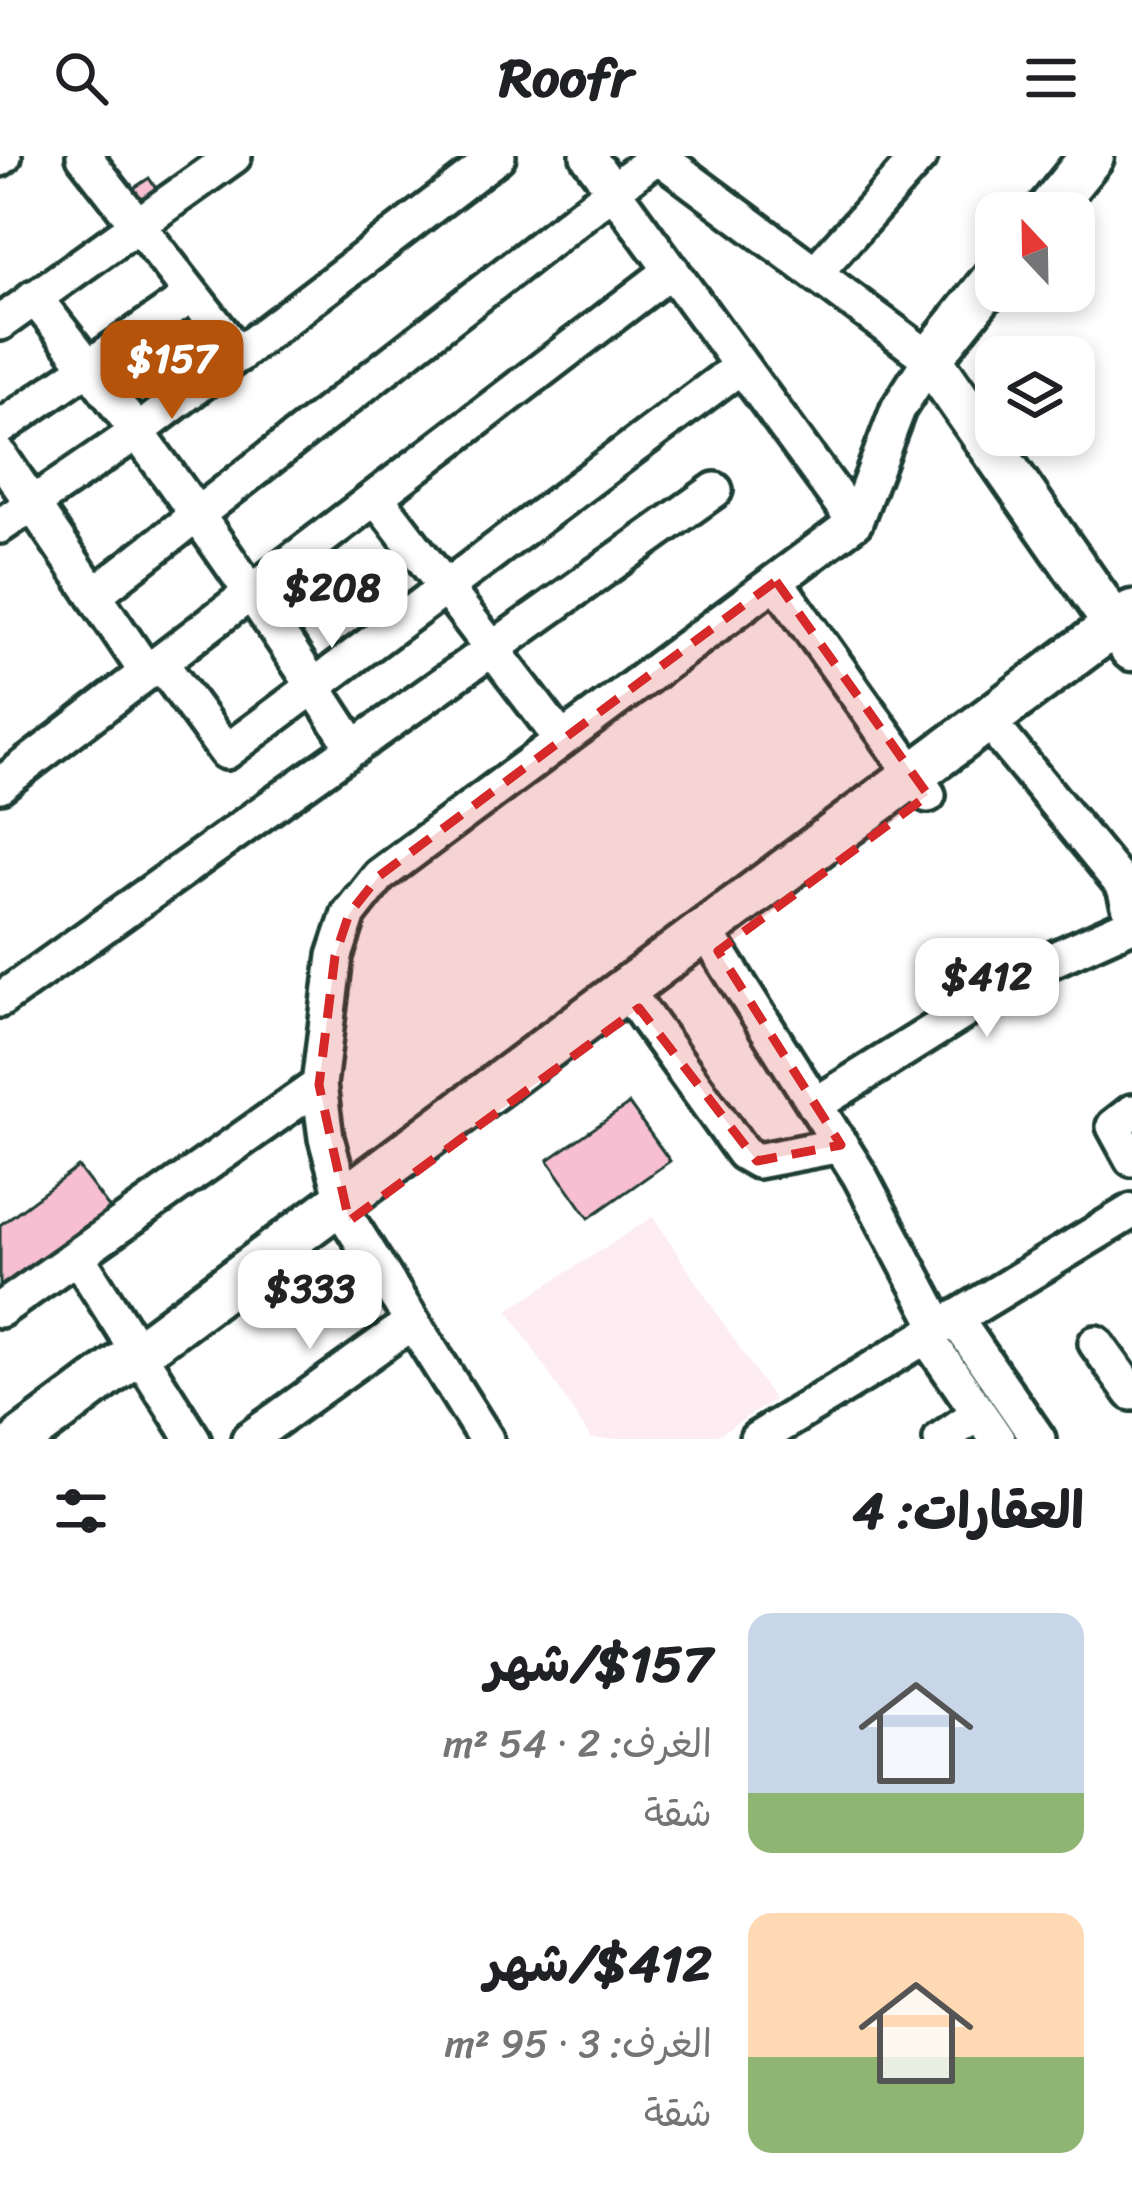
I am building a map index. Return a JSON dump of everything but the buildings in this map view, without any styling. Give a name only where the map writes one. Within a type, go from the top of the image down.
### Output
[{"type":"main road","points":[[1063,192],[1092,156]]},
{"type":"main road","points":[[975,302],[929,359],[1128,636]]},
{"type":"main road","points":[[345,1211],[718,951],[921,785],[1004,740],[1128,636]]},
{"type":"main road","points":[[22,1439],[144,1360],[1128,636]]},
{"type":"main road","points":[[52,1439],[144,1360]]},
{"type":"street","points":[[84,156],[238,355]]},
{"type":"street","points":[[0,323],[234,156]]},
{"type":"street","points":[[441,156],[460,184]]},
{"type":"street","points":[[0,526],[137,432],[498,156]]},
{"type":"street","points":[[588,156],[855,522]]},
{"type":"street","points":[[94,596],[658,156],[929,359],[898,410],[855,522],[379,876],[349,914],[335,956],[319,1085],[345,1211],[486,1439]]},
{"type":"street","points":[[815,273],[920,156]]},
{"type":"street","points":[[0,785],[671,270]]},
{"type":"street","points":[[0,428],[192,295]]},
{"type":"street","points":[[34,297],[252,592],[354,748]]},
{"type":"street","points":[[0,455],[94,596],[226,752],[741,366]]},
{"type":"street","points":[[0,1000],[715,490]]},
{"type":"street","points":[[376,496],[562,740]]},
{"type":"street","points":[[776,581],[921,785]]},
{"type":"street","points":[[815,1105],[1130,903],[1004,740]]},
{"type":"street","points":[[718,951],[841,1145],[988,1426],[940,1439]]},
{"type":"street","points":[[639,1008],[742,1154],[757,1161],[841,1145]]},
{"type":"street","points":[[0,1310],[319,1085]]},
{"type":"street","points":[[1132,1112],[1114,1126],[1132,1159]]},
{"type":"street","points":[[757,1439],[1130,1214]]},
{"type":"street","points":[[77,1256],[194,1439]]},
{"type":"street","points":[[249,1439],[412,1322]]},
{"type":"street","points":[[940,1328],[1038,1439]]},
{"type":"street","points":[[1096,1343],[1132,1393]]},
{"type":"highlighted area","points":[[776,581],[928,795],[718,951],[841,1145],[757,1161],[639,1008],[349,1221],[319,1085],[335,956],[349,914],[379,876]]},
{"type":"shaded area","points":[[653,1217],[774,1400],[712,1439],[591,1439],[508,1310]]}]
